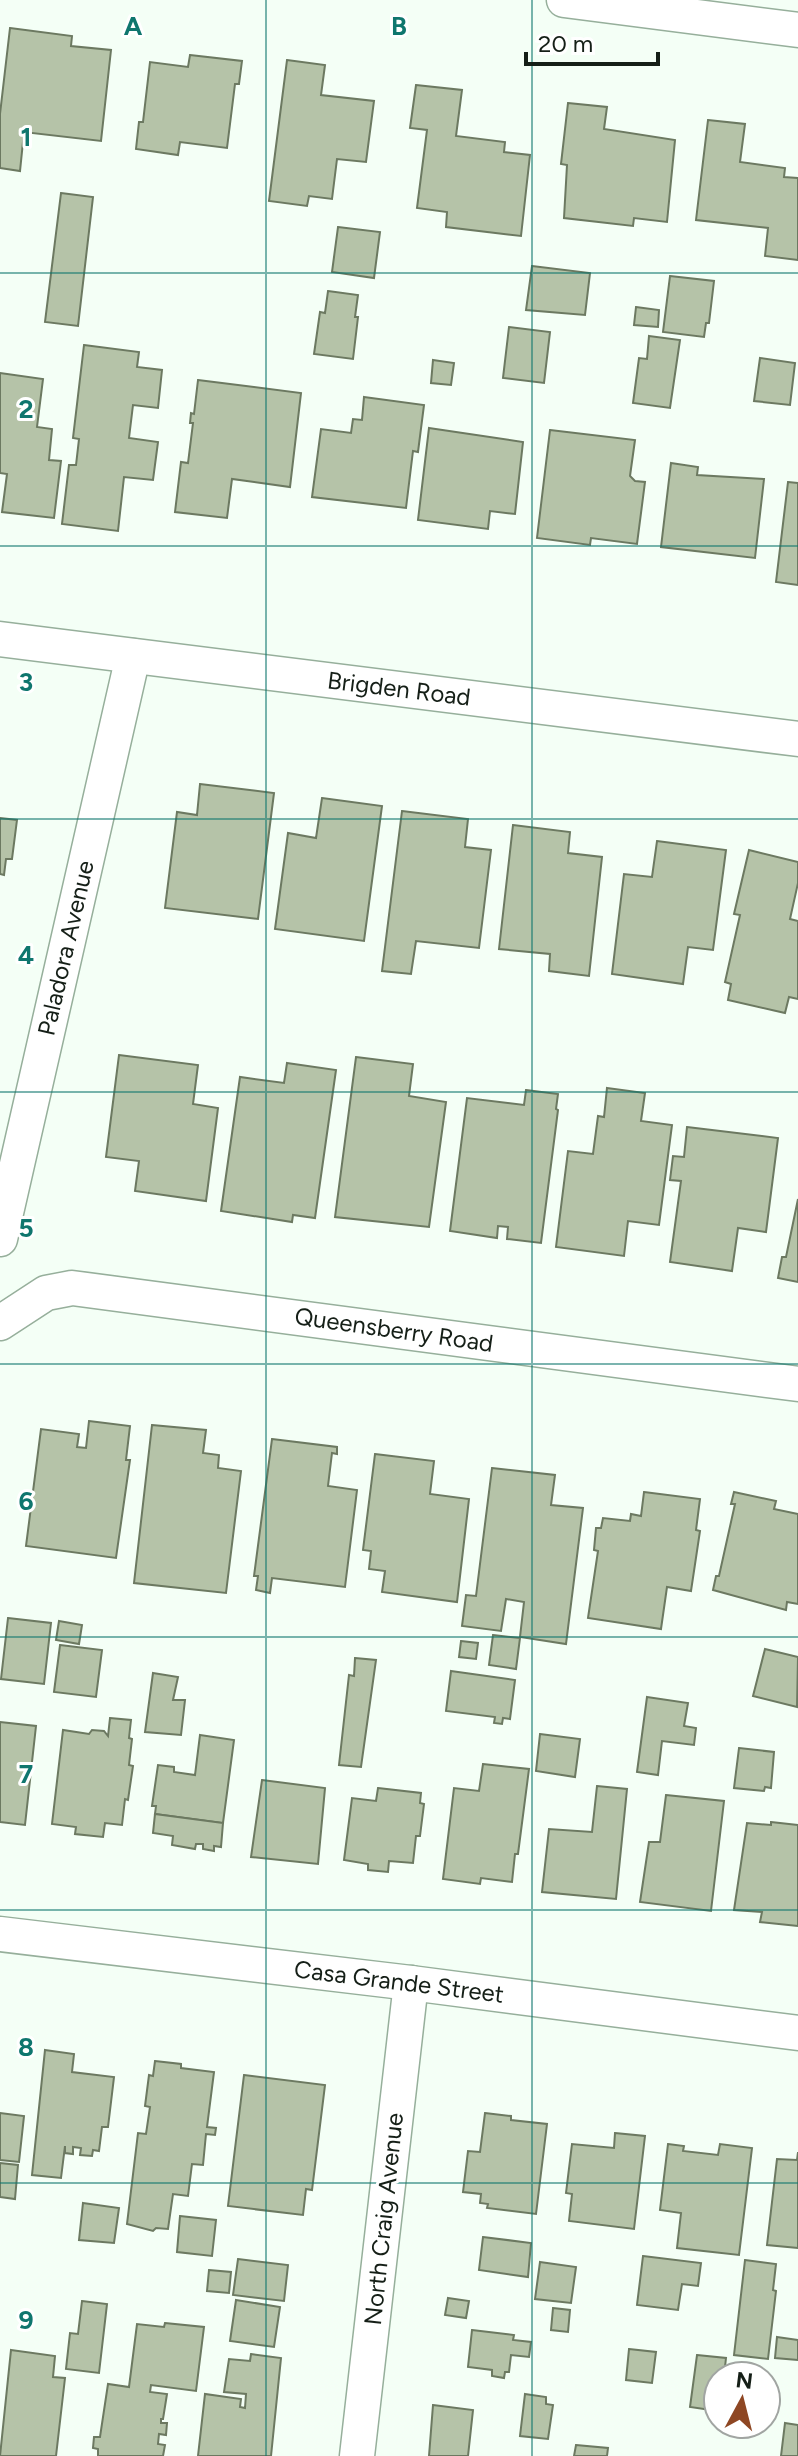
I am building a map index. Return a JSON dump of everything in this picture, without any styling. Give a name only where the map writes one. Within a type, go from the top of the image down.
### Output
[{"type":"street","points":[[564,0],[798,30]]},
{"type":"street","name":"Brigden Road","points":[[0,639],[798,739]]},
{"type":"street","name":"Paladora Avenue","points":[[0,1239],[133,656]]},
{"type":"street","name":"Queensberry Road","points":[[0,1323],[46,1293],[72,1288],[798,1384]]},
{"type":"street","name":"Casa Grande Street","points":[[0,1934],[798,2033]]},
{"type":"street","name":"North Craig Avenue","points":[[357,2456],[411,1983]]},
{"type":"building","points":[[10,28],[72,36],[71,46],[111,50],[101,141],[24,132],[20,171],[0,168],[0,114]]},
{"type":"building","points":[[190,55],[242,61],[239,84],[235,84],[227,148],[180,142],[178,155],[136,149],[139,122],[143,122],[150,62],[188,67]]},
{"type":"building","points":[[287,60],[325,65],[321,95],[374,101],[366,162],[337,159],[332,199],[309,196],[307,206],[269,201]]},
{"type":"building","points":[[416,85],[462,90],[456,136],[505,142],[504,152],[530,155],[521,236],[446,227],[447,212],[417,208],[427,130],[410,128]]},
{"type":"building","points":[[568,103],[607,107],[604,129],[675,140],[667,222],[634,218],[633,226],[564,218],[567,165],[561,164]]},
{"type":"building","points":[[708,120],[745,124],[740,162],[785,168],[784,177],[798,178],[798,260],[765,256],[768,228],[696,220]]},
{"type":"building","points":[[61,193],[93,197],[78,326],[45,322]]},
{"type":"building","points":[[338,227],[380,232],[374,278],[332,272]]},
{"type":"building","points":[[532,266],[590,273],[585,315],[526,310]]},
{"type":"building","points":[[670,276],[714,281],[709,323],[706,323],[704,337],[663,332]]},
{"type":"building","points":[[328,291],[358,295],[353,359],[314,354],[320,312],[325,313]]},
{"type":"building","points":[[636,307],[659,310],[658,327],[634,325]]},
{"type":"building","points":[[509,327],[550,332],[544,383],[503,378]]},
{"type":"building","points":[[649,336],[680,340],[670,408],[633,403],[639,358],[647,359]]},
{"type":"building","points":[[84,345],[139,352],[137,367],[162,370],[158,408],[133,405],[129,438],[158,442],[153,480],[124,477],[118,531],[62,524],[69,465],[76,465],[79,439],[73,438]]},
{"type":"building","points":[[760,358],[795,363],[790,405],[754,401]]},
{"type":"building","points":[[433,360],[454,363],[451,385],[431,383]]},
{"type":"building","points":[[0,373],[43,379],[37,427],[52,429],[49,460],[61,461],[54,518],[2,512],[7,474],[0,473]]},
{"type":"building","points":[[198,380],[301,393],[290,487],[232,479],[227,518],[175,512],[181,462],[188,463],[193,423],[190,423],[191,413],[194,414]]},
{"type":"building","points":[[364,397],[424,405],[418,452],[413,451],[406,508],[312,497],[321,429],[351,433],[353,419],[362,420]]},
{"type":"building","points":[[429,428],[523,442],[515,514],[490,511],[488,529],[418,520]]},
{"type":"building","points":[[550,430],[635,440],[630,476],[635,481],[645,482],[637,544],[591,538],[590,545],[537,538]]},
{"type":"building","points":[[671,463],[698,467],[697,475],[764,479],[755,558],[661,547]]},
{"type":"building","points":[[788,482],[798,483],[798,585],[776,582]]},
{"type":"building","points":[[200,784],[274,793],[258,919],[165,908],[177,812],[197,815]]},
{"type":"building","points":[[322,798],[382,806],[364,941],[275,929],[288,833],[316,838]]},
{"type":"building","points":[[402,811],[468,819],[465,847],[491,850],[479,948],[416,941],[411,974],[382,971]]},
{"type":"building","points":[[0,818],[17,820],[12,859],[6,859],[4,875],[0,874]]},
{"type":"building","points":[[513,825],[570,832],[568,853],[602,857],[589,976],[549,971],[550,954],[499,949]]},
{"type":"building","points":[[657,841],[726,850],[713,950],[688,947],[683,984],[612,974],[624,874],[652,877]]},
{"type":"building","points":[[749,850],[798,862],[798,883],[790,919],[798,921],[798,999],[789,997],[785,1013],[728,1000],[731,984],[725,982],[740,915],[734,914]]},
{"type":"building","points":[[119,1055],[198,1065],[193,1104],[218,1108],[206,1201],[135,1191],[139,1161],[106,1157]]},
{"type":"building","points":[[356,1057],[413,1064],[409,1096],[446,1102],[429,1227],[335,1217]]},
{"type":"building","points":[[287,1063],[336,1070],[315,1218],[293,1215],[292,1222],[221,1211],[240,1077],[284,1083]]},
{"type":"building","points":[[607,1088],[645,1093],[641,1121],[672,1125],[659,1225],[628,1221],[624,1256],[556,1247],[568,1151],[593,1154],[598,1116],[604,1117]]},
{"type":"building","points":[[526,1090],[558,1094],[541,1243],[507,1239],[508,1227],[498,1226],[497,1238],[450,1231],[467,1098],[524,1105]]},
{"type":"building","points":[[687,1127],[778,1138],[766,1232],[738,1228],[732,1271],[670,1262],[681,1181],[670,1180],[673,1156],[684,1157]]},
{"type":"building","points":[[798,1199],[798,1282],[778,1278],[782,1257],[786,1257]]},
{"type":"building","points":[[89,1421],[130,1426],[126,1460],[130,1460],[116,1558],[26,1546],[41,1429],[79,1434],[77,1447],[86,1448]]},
{"type":"building","points":[[152,1425],[206,1430],[203,1453],[219,1455],[218,1468],[241,1471],[226,1593],[134,1583]]},
{"type":"building","points":[[272,1439],[337,1447],[337,1454],[332,1453],[328,1486],[357,1490],[345,1587],[272,1578],[270,1593],[256,1590],[258,1576],[254,1576]]},
{"type":"building","points":[[375,1454],[434,1461],[430,1494],[469,1499],[457,1602],[382,1592],[385,1571],[369,1569],[371,1551],[363,1550]]},
{"type":"building","points":[[492,1468],[555,1475],[551,1505],[583,1508],[566,1644],[520,1637],[524,1602],[506,1599],[501,1631],[462,1626],[466,1595],[476,1596]]},
{"type":"building","points":[[644,1492],[700,1499],[696,1530],[700,1531],[691,1591],[667,1587],[661,1629],[588,1618],[598,1551],[594,1550],[596,1528],[601,1528],[603,1518],[630,1521],[631,1514],[641,1516]]},
{"type":"building","points":[[734,1492],[776,1501],[774,1509],[798,1514],[798,1604],[787,1602],[786,1610],[713,1590],[735,1504],[731,1504]]},
{"type":"building","points":[[8,1618],[51,1623],[44,1684],[1,1679]]},
{"type":"building","points":[[59,1621],[82,1625],[79,1644],[56,1640]]},
{"type":"building","points":[[493,1635],[520,1638],[516,1669],[489,1665]]},
{"type":"building","points":[[461,1641],[478,1643],[476,1659],[459,1657]]},
{"type":"building","points":[[60,1645],[102,1650],[96,1697],[54,1692]]},
{"type":"building","points":[[765,1649],[798,1657],[797,1707],[753,1696]]},
{"type":"building","points":[[355,1658],[376,1660],[361,1767],[339,1765],[349,1675],[354,1676]]},
{"type":"building","points":[[451,1671],[515,1680],[510,1719],[503,1718],[502,1724],[494,1723],[495,1717],[446,1711]]},
{"type":"building","points":[[153,1673],[178,1677],[173,1700],[185,1700],[181,1735],[145,1732]]},
{"type":"building","points":[[647,1697],[688,1703],[684,1726],[696,1728],[694,1745],[662,1741],[658,1775],[637,1772]]},
{"type":"building","points":[[110,1718],[131,1720],[129,1765],[133,1766],[122,1825],[105,1823],[103,1837],[75,1834],[76,1827],[52,1824],[63,1730],[89,1734],[92,1730],[104,1731],[108,1736]]},
{"type":"building","points":[[0,1722],[36,1726],[25,1825],[0,1822]]},
{"type":"building","points":[[540,1734],[580,1739],[575,1777],[536,1771]]},
{"type":"building","points":[[200,1735],[234,1740],[223,1823],[155,1814],[156,1806],[152,1806],[158,1765],[174,1767],[174,1772],[195,1775]]},
{"type":"building","points":[[739,1748],[774,1752],[771,1788],[765,1787],[764,1791],[734,1788]]},
{"type":"building","points":[[483,1764],[529,1769],[512,1882],[481,1878],[480,1884],[443,1879],[454,1788],[479,1791]]},
{"type":"building","points":[[262,1780],[325,1788],[318,1864],[251,1857]]},
{"type":"building","points":[[597,1786],[627,1789],[616,1899],[542,1892],[549,1829],[592,1832]]},
{"type":"building","points":[[378,1788],[421,1793],[420,1803],[424,1804],[413,1863],[389,1861],[388,1872],[368,1870],[368,1864],[344,1860],[352,1798],[376,1801]]},
{"type":"building","points":[[666,1795],[724,1801],[711,1911],[640,1902],[649,1842],[660,1842]]},
{"type":"building","points":[[155,1814],[223,1823],[221,1847],[214,1846],[214,1851],[203,1849],[203,1844],[196,1844],[195,1849],[172,1845],[173,1836],[153,1833]]},
{"type":"building","points":[[771,1822],[798,1825],[798,1926],[760,1922],[762,1912],[734,1910],[747,1823],[771,1825]]},
{"type":"building","points":[[45,2050],[74,2054],[72,2072],[114,2077],[108,2127],[102,2127],[99,2151],[93,2150],[92,2156],[80,2155],[81,2148],[73,2147],[73,2154],[65,2153],[65,2146],[61,2178],[32,2175]]},
{"type":"building","points":[[155,2061],[214,2072],[207,2127],[216,2128],[215,2135],[206,2134],[203,2165],[192,2164],[188,2196],[173,2194],[168,2229],[156,2228],[153,2231],[127,2224],[138,2133],[146,2134],[150,2107],[145,2106],[149,2075],[153,2076]]},
{"type":"building","points":[[244,2075],[325,2085],[312,2190],[306,2189],[303,2215],[228,2206]]},
{"type":"building","points":[[0,2113],[24,2116],[19,2162],[0,2160]]},
{"type":"building","points":[[485,2113],[547,2124],[536,2214],[487,2208],[488,2204],[480,2203],[481,2194],[463,2192],[468,2151],[480,2152]]},
{"type":"building","points":[[615,2133],[645,2136],[634,2229],[569,2221],[572,2194],[566,2193],[572,2144],[614,2148]]},
{"type":"building","points":[[668,2144],[684,2146],[683,2151],[718,2155],[720,2144],[752,2148],[739,2255],[677,2248],[681,2213],[660,2210]]},
{"type":"building","points":[[798,2152],[798,2248],[767,2245],[777,2159],[797,2160]]},
{"type":"building","points":[[0,2163],[18,2165],[15,2199],[0,2197]]},
{"type":"building","points":[[83,2203],[119,2208],[114,2243],[79,2240]]},
{"type":"building","points":[[180,2216],[216,2220],[212,2256],[177,2252]]},
{"type":"building","points":[[483,2237],[531,2243],[528,2277],[479,2270]]},
{"type":"building","points":[[643,2256],[701,2263],[698,2286],[682,2284],[678,2310],[637,2305]]},
{"type":"building","points":[[238,2259],[288,2265],[284,2301],[233,2295]]},
{"type":"building","points":[[745,2260],[776,2264],[768,2359],[734,2355]]},
{"type":"building","points":[[540,2262],[576,2267],[571,2303],[535,2299]]},
{"type":"building","points":[[209,2270],[231,2272],[229,2293],[207,2291]]},
{"type":"building","points":[[448,2298],[469,2301],[466,2318],[445,2315]]},
{"type":"building","points":[[236,2300],[280,2307],[274,2347],[230,2341]]},
{"type":"building","points":[[82,2301],[107,2304],[99,2373],[66,2369],[70,2333],[78,2334]]},
{"type":"building","points":[[553,2308],[570,2310],[568,2332],[551,2330]]},
{"type":"building","points":[[165,2323],[204,2327],[196,2391],[151,2385],[150,2392],[167,2394],[161,2419],[161,2423],[167,2423],[166,2435],[159,2434],[158,2444],[165,2445],[163,2456],[98,2456],[98,2449],[93,2448],[94,2437],[100,2437],[108,2384],[129,2387],[137,2324],[164,2327]]},
{"type":"building","points":[[472,2330],[514,2335],[513,2340],[531,2342],[529,2357],[511,2355],[509,2372],[505,2372],[504,2378],[492,2376],[492,2370],[468,2367]]},
{"type":"building","points":[[777,2337],[798,2340],[798,2360],[775,2358]]},
{"type":"building","points":[[629,2349],[656,2352],[652,2383],[626,2380]]},
{"type":"building","points":[[11,2350],[55,2356],[53,2377],[65,2378],[56,2456],[0,2456]]},
{"type":"building","points":[[251,2354],[281,2358],[271,2456],[198,2456],[205,2394],[241,2399],[240,2407],[245,2408],[246,2394],[224,2392],[229,2359],[250,2361]]},
{"type":"building","points":[[697,2355],[726,2358],[702,2360],[702,2409],[690,2407]]},
{"type":"building","points":[[525,2394],[546,2397],[546,2404],[553,2405],[548,2439],[520,2436]]},
{"type":"building","points":[[433,2405],[473,2410],[468,2456],[429,2456]]},
{"type":"building","points":[[785,2423],[798,2425],[798,2456],[781,2456]]},
{"type":"building","points":[[576,2445],[608,2448],[607,2456],[574,2456]]}]
